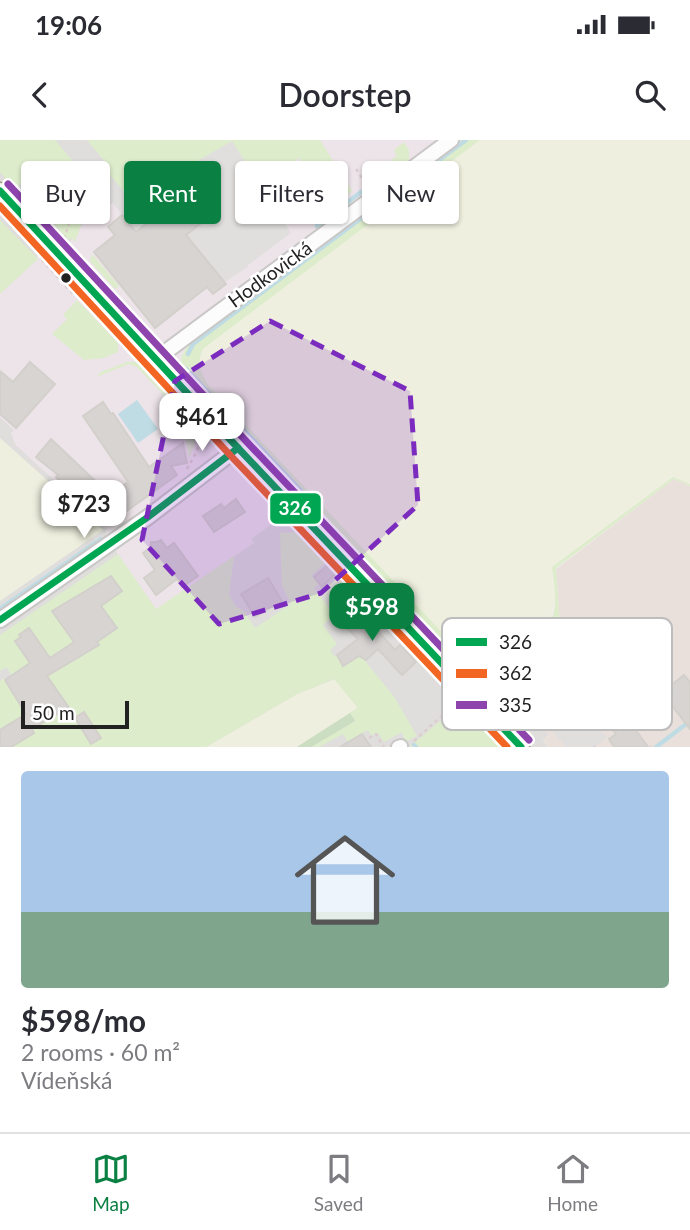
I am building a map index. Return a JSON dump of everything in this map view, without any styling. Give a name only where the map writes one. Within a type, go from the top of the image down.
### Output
[{"type":"main road","points":[[0,191],[442,664]]},
{"type":"main road","points":[[505,730],[521,747]]},
{"type":"street","name":"Hodkovická","points":[[423,161],[451,140]]},
{"type":"street","name":"Hodkovická","points":[[156,359],[362,206]]},
{"type":"street","points":[[0,620],[148,517],[238,448]]},
{"type":"path","points":[[356,169],[362,178]]},
{"type":"path","points":[[54,249],[66,236],[69,224]]},
{"type":"path","points":[[39,257],[77,297]]},
{"type":"path","points":[[186,470],[200,441],[199,422]]},
{"type":"path","points":[[399,746],[416,739],[442,716]]},
{"type":"path","points":[[369,738],[376,734],[384,747]]},
{"type":"highlighted area","points":[[270,321],[410,391],[418,505],[321,593],[219,624],[142,540],[175,381]]},
{"type":"shaded area","points":[[0,140],[235,140],[194,161],[124,161],[124,197],[110,205],[110,161],[21,161],[21,224],[82,224],[58,253],[50,245],[0,291]]},
{"type":"shaded area","points":[[235,140],[463,140],[435,161],[362,161],[362,216],[185,348],[180,361],[184,371],[304,500],[251,539],[254,543],[156,609],[118,554],[106,534],[107,528],[15,444],[11,433],[14,430],[0,417],[0,291],[51,245],[58,252],[70,242],[82,224],[110,224],[110,205],[124,197],[124,224],[221,224],[221,161],[194,161]]},
{"type":"shaded area","points":[[232,141],[245,161],[235,161],[235,224],[285,224],[291,233],[223,283],[184,233],[194,224],[221,224],[221,161],[197,161]]},
{"type":"shaded area","points":[[124,197],[124,217],[112,202]]},
{"type":"shaded area","points":[[130,224],[146,224],[136,232]]},
{"type":"shaded area","points":[[0,417],[14,430],[15,444],[107,528],[106,534],[118,554],[156,609],[253,543],[251,539],[304,500],[442,640],[442,730],[546,730],[549,734],[543,741],[548,747],[0,747]]},
{"type":"shaded area","points":[[674,479],[690,486],[690,747],[548,747],[543,741],[549,734],[545,730],[672,730],[672,618],[560,618],[556,569]]},
{"type":"shaded area","points":[[601,730],[607,738],[594,747],[566,747],[552,731]]},
{"type":"green space","points":[[0,140],[55,140],[73,161],[21,161],[21,183],[17,187],[21,191],[21,197],[0,172]]},
{"type":"green space","points":[[87,140],[320,140],[333,161],[302,161],[299,158],[295,161],[244,161],[232,142],[199,161],[124,161],[124,191],[110,175],[110,161],[104,161]]},
{"type":"green space","points":[[461,140],[480,140],[452,161],[433,161]]},
{"type":"green space","points":[[480,140],[690,140],[690,484],[673,477],[552,567],[555,600],[550,618],[442,618],[442,632],[209,386],[199,370],[204,348],[369,224],[459,224],[459,161],[452,161]]},
{"type":"green space","points":[[404,142],[409,150],[409,161],[390,161],[397,156],[394,150]]},
{"type":"green space","points":[[362,214],[362,224],[369,224],[204,348],[200,363],[209,386],[442,632],[442,649],[182,372],[181,358],[194,339]]},
{"type":"green space","points":[[0,220],[38,259],[0,294]]},
{"type":"green space","points":[[54,224],[81,224],[75,242],[72,238],[69,240]]},
{"type":"green space","points":[[92,254],[119,286],[115,289],[90,261]]},
{"type":"green space","points":[[77,300],[118,343],[118,352],[104,358],[84,360],[52,334],[67,319],[63,315]]},
{"type":"green space","points":[[127,362],[138,362],[195,423],[195,444],[189,459],[179,411],[137,367],[129,364],[96,377],[101,372]]},
{"type":"green space","points":[[0,438],[103,530],[0,601]]},
{"type":"green space","points":[[673,477],[690,486],[674,479],[556,568],[560,618],[552,618],[555,590],[552,567]]},
{"type":"green space","points":[[300,532],[327,561],[312,575],[319,584],[314,588],[334,615],[323,625],[337,644],[330,650],[344,666],[361,656],[395,698],[417,736],[405,742],[402,732],[384,742],[378,733],[371,735],[368,730],[348,742],[343,734],[319,747],[311,747],[355,721],[350,713],[358,708],[334,679],[297,694],[206,747],[0,747],[0,681],[4,678],[7,683],[14,678],[6,667],[0,671],[0,635],[118,554],[156,609],[234,556],[229,594],[235,606],[244,611],[255,628],[291,604],[282,586],[280,533]]},
{"type":"green space","points":[[335,679],[358,708],[297,747],[206,747],[297,694]]},
{"type":"green space","points":[[350,713],[355,721],[311,747],[297,747]]},
{"type":"green space","points":[[442,720],[442,730],[487,730],[503,747],[409,747]]},
{"type":"water","points":[[137,400],[158,429],[138,443],[118,414]]},
{"type":"building","points":[[122,215],[124,224],[129,224],[136,232],[146,224],[200,224],[186,235],[226,284],[213,294],[207,287],[155,328],[94,252],[115,235],[108,227]]},
{"type":"building","points":[[30,362],[55,384],[16,428],[0,414],[0,371],[13,382]]},
{"type":"building","points":[[103,402],[149,467],[183,443],[187,463],[171,466],[177,475],[107,525],[93,505],[89,509],[65,487],[56,477],[58,475],[36,457],[51,439],[110,495],[128,482],[83,416]]},
{"type":"building","points":[[236,499],[245,512],[214,532],[203,516],[221,504],[224,508]]},
{"type":"building","points":[[161,540],[167,548],[174,543],[198,576],[182,587],[177,579],[156,595],[144,578],[155,570],[143,553],[150,548],[151,542]]},
{"type":"building","points":[[329,564],[337,572],[322,587],[314,577]]},
{"type":"building","points":[[111,576],[122,591],[101,606],[117,628],[97,642],[99,645],[47,676],[72,712],[62,718],[59,713],[32,729],[34,733],[11,747],[0,747],[0,730],[26,714],[5,680],[30,663],[15,641],[29,628],[50,658],[74,642],[52,611]]},
{"type":"building","points":[[268,578],[282,601],[255,617],[241,594]]},
{"type":"building","points":[[365,608],[377,621],[373,626],[395,650],[400,645],[416,662],[402,675],[378,649],[366,660],[359,656],[343,666],[337,655],[358,639],[341,622],[353,611],[357,615]]},
{"type":"building","points":[[684,675],[690,682],[690,729],[672,706],[672,685]]},
{"type":"building","points":[[84,712],[101,738],[91,744],[75,718]]},
{"type":"building","points":[[613,730],[636,730],[648,747],[614,747],[609,739],[616,734]]},
{"type":"building","points":[[362,734],[371,747],[340,747]]},
{"type":"waterway","points":[[188,354],[193,344],[466,140]]},
{"type":"waterway","points":[[317,226],[361,192]]},
{"type":"waterway","points":[[186,369],[317,508]]},
{"type":"waterway","points":[[0,609],[101,539]]},
{"type":"waterway","points":[[656,747],[690,721]]},
{"type":"transit line","name":"335","points":[[8,184],[442,648]]},
{"type":"transit line","name":"326","points":[[0,191],[442,664]]},
{"type":"transit line","name":"362","points":[[0,206],[230,455],[442,678]]},
{"type":"transit line","name":"326","points":[[0,620],[148,517],[238,448]]},
{"type":"transit line","name":"362","points":[[491,730],[507,747]]},
{"type":"transit line","name":"326","points":[[505,730],[521,747]]},
{"type":"transit line","name":"335","points":[[520,730],[529,740]]}]
